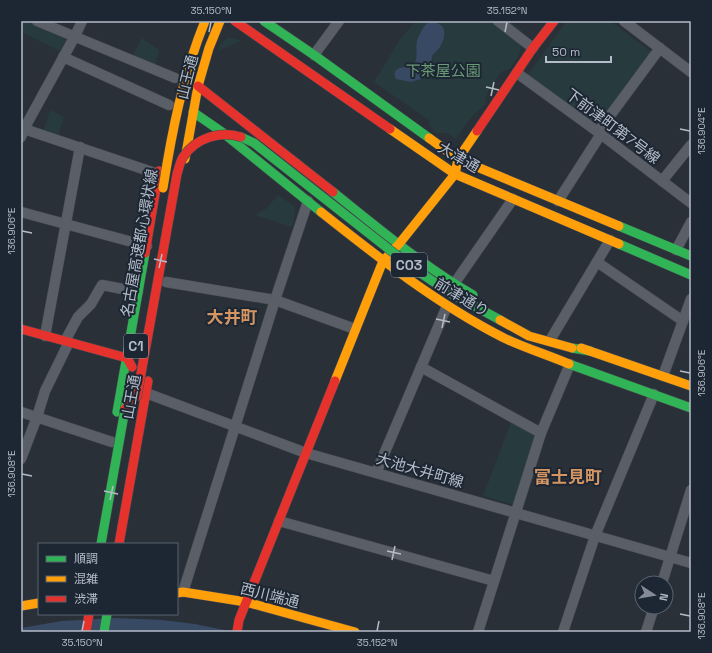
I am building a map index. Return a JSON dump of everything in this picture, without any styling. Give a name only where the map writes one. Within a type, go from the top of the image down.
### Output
[{"type":"main road","name":"名古屋高速都心環状線","points":[[101,543],[178,101],[192,54],[205,21]]},
{"type":"main road","name":"山王通","points":[[120,543],[166,282],[193,112],[198,86],[209,48],[220,21]]},
{"type":"main road","name":"大津通","points":[[235,21],[455,174],[691,275]]},
{"type":"main road","name":"大津通","points":[[264,21],[314,55],[458,159],[691,256]]},
{"type":"main road","points":[[237,632],[239,620],[246,602],[383,261],[399,244],[455,174],[458,159],[533,48],[554,21]]},
{"type":"main road","name":"前津通り","points":[[198,86],[399,244],[454,284],[502,313],[552,337],[691,386]]},
{"type":"main road","name":"山王通","points":[[94,543],[147,246],[170,102]]},
{"type":"main road","name":"前津通り","points":[[193,112],[222,132],[383,261],[447,306],[504,338],[570,364],[691,408]]},
{"type":"main road","name":"C03","points":[[125,409],[137,396],[177,174],[183,157],[199,142],[208,137],[226,133],[245,138],[254,143],[409,265],[447,291],[529,336],[572,348],[590,351]]},
{"type":"main road","points":[[21,329],[127,358],[146,393]]},
{"type":"main road","name":"西川端通","points":[[180,593],[246,602],[355,632]]},
{"type":"main road","points":[[21,606],[38,603]]},
{"type":"main road","points":[[79,632],[85,615]]},
{"type":"main road","points":[[85,615],[86,632]]},
{"type":"main road","points":[[104,632],[107,615]]},
{"type":"street","points":[[37,21],[175,78]]},
{"type":"street","points":[[82,21],[23,133],[80,147],[158,174]]},
{"type":"street","points":[[314,55],[339,21]]},
{"type":"street","points":[[498,21],[533,48]]},
{"type":"street","points":[[630,23],[660,48],[690,69]]},
{"type":"street","points":[[558,201],[600,133],[660,48]]},
{"type":"street","points":[[63,56],[170,102]]},
{"type":"street","name":"下前津町第7号線","points":[[517,73],[600,133],[691,203]]},
{"type":"street","points":[[662,181],[691,145]]},
{"type":"street","points":[[46,336],[80,147]]},
{"type":"street","points":[[454,284],[513,199]]},
{"type":"street","points":[[180,593],[236,426],[275,300],[308,201]]},
{"type":"street","points":[[21,224],[22,213],[147,246]]},
{"type":"street","points":[[676,250],[691,222]]},
{"type":"street","points":[[552,337],[610,240]]},
{"type":"street","points":[[597,262],[683,322]]},
{"type":"street","points":[[166,282],[275,300],[355,329]]},
{"type":"street","points":[[21,459],[37,417],[45,390],[78,317],[92,304],[102,285],[138,292]]},
{"type":"street","points":[[663,376],[691,299]]},
{"type":"street","points":[[376,473],[447,306]]},
{"type":"street","points":[[478,632],[541,433],[570,364]]},
{"type":"street","points":[[421,367],[541,433]]},
{"type":"street","name":"大池大井町線","points":[[146,393],[306,453],[691,563]]},
{"type":"street","points":[[562,632],[595,536],[654,394]]},
{"type":"street","points":[[21,412],[112,442]]},
{"type":"street","points":[[664,575],[691,490]]},
{"type":"street","points":[[279,521],[494,581]]},
{"type":"street","points":[[646,632],[651,615]]},
{"type":"green space","points":[[21,21],[26,21],[64,37],[66,41],[60,51],[21,32]]},
{"type":"green space","name":"下茶屋公園","points":[[416,21],[508,21],[520,28],[522,39],[520,53],[511,68],[501,72],[487,93],[485,105],[471,117],[456,139],[448,133],[436,133],[429,125],[430,121],[374,82],[401,38]]},
{"type":"green space","points":[[567,21],[610,21],[650,51],[651,55],[600,123],[595,124],[528,77],[529,73]]},
{"type":"green space","points":[[142,38],[159,50],[155,67],[133,56]]},
{"type":"green space","points":[[227,38],[233,38],[241,41],[218,51],[220,45]]},
{"type":"green space","points":[[50,110],[64,117],[58,137],[43,132]]},
{"type":"green space","points":[[278,195],[294,207],[295,214],[292,227],[255,215],[267,208]]},
{"type":"green space","points":[[512,420],[536,435],[514,503],[511,504],[483,496]]},
{"type":"water","points":[[431,22],[443,27],[444,38],[440,47],[432,56],[431,63],[423,71],[421,79],[411,82],[396,79],[396,70],[402,67],[413,66],[415,63],[417,41],[426,24]]},
{"type":"water","points":[[114,618],[162,620],[195,624],[234,632],[21,632],[21,628],[62,621]]},
{"type":"traffic: fast","points":[[264,21],[429,138]]},
{"type":"traffic: fast","points":[[193,112],[222,132],[321,212]]},
{"type":"traffic: fast","points":[[241,137],[254,143],[409,265],[447,291],[500,320]]},
{"type":"traffic: fast","points":[[333,192],[436,272],[473,295]]},
{"type":"traffic: fast","points":[[619,226],[691,256]]},
{"type":"traffic: fast","points":[[619,244],[691,275]]},
{"type":"traffic: fast","points":[[117,412],[145,253]]},
{"type":"traffic: fast","points":[[572,348],[590,351]]},
{"type":"traffic: fast","points":[[569,364],[691,408]]},
{"type":"traffic: fast","points":[[101,543],[127,398]]},
{"type":"traffic: fast","points":[[104,632],[107,615]]},
{"type":"traffic: slow","points":[[163,188],[170,145],[184,83],[205,21]]},
{"type":"traffic: slow","points":[[185,159],[198,86],[209,48],[220,21]]},
{"type":"traffic: slow","points":[[390,129],[455,174],[619,244]]},
{"type":"traffic: slow","points":[[335,381],[383,261],[399,244],[455,174],[458,159],[477,131]]},
{"type":"traffic: slow","points":[[429,138],[458,159],[619,226]]},
{"type":"traffic: slow","points":[[321,212],[409,280],[479,325],[520,345],[569,364]]},
{"type":"traffic: slow","points":[[500,320],[529,336],[572,348]]},
{"type":"traffic: slow","points":[[581,348],[691,386]]},
{"type":"traffic: slow","points":[[178,593],[183,592],[246,602],[355,632]]},
{"type":"traffic: slow","points":[[21,606],[38,603]]},
{"type":"traffic: jam","points":[[235,21],[390,129]]},
{"type":"traffic: jam","points":[[477,131],[533,48],[554,21]]},
{"type":"traffic: jam","points":[[198,86],[333,192]]},
{"type":"traffic: jam","points":[[125,409],[137,396],[177,174],[181,161],[188,150],[209,137],[225,134],[241,137]]},
{"type":"traffic: jam","points":[[145,253],[159,171]]},
{"type":"traffic: jam","points":[[21,329],[127,358],[132,367]]},
{"type":"traffic: jam","points":[[119,543],[148,381]]},
{"type":"traffic: jam","points":[[237,632],[239,620],[335,381]]},
{"type":"traffic: jam","points":[[86,632],[89,615]]},
{"type":"district","name":"大井町","points":[[232,317]]},
{"type":"district","name":"富士見町","points":[[568,477]]}]
